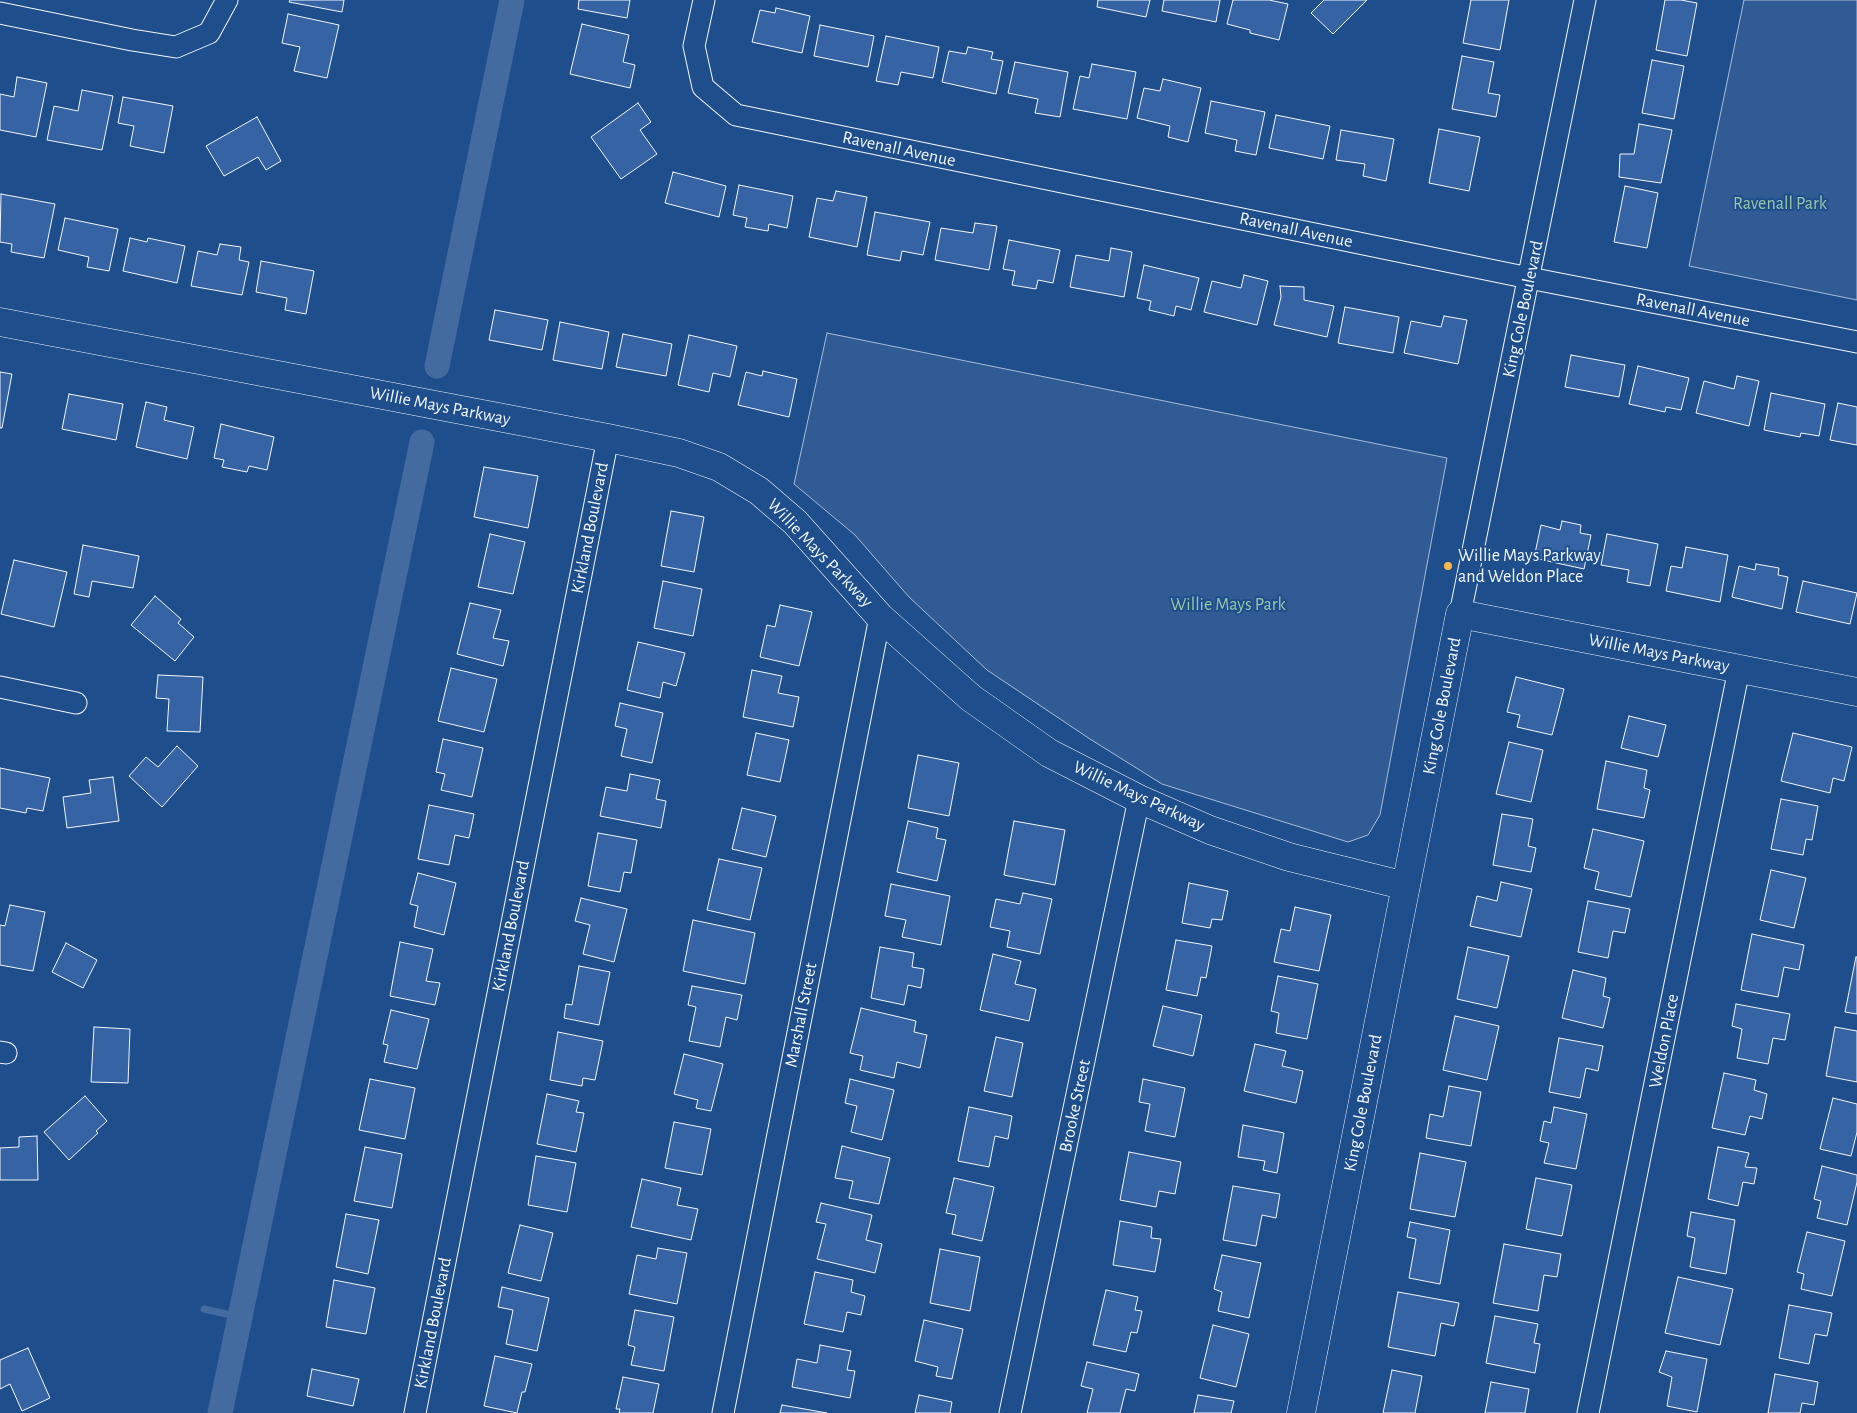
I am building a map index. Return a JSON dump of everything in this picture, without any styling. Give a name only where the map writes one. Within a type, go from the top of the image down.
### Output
[{"type":"street","points":[[0,13],[176,47],[209,33],[227,0]]},
{"type":"street","name":"Ravenall Avenue","points":[[704,0],[694,46],[703,87],[736,115],[1530,278],[1857,342]]},
{"type":"street","name":"King Cole Boulevard","points":[[1301,1413],[1460,614],[1530,278],[1585,0]]},
{"type":"street","name":"Willie Mays Parkway","points":[[0,322],[608,438],[679,453],[719,467],[759,491],[795,522],[880,617],[971,698],[1042,748],[1139,799],[1210,830],[1290,857],[1406,886]]},
{"type":"street","name":"Kirkland Boulevard","points":[[415,1413],[608,438]]},
{"type":"street","name":"Willie Mays Parkway","points":[[1460,614],[1857,692]]},
{"type":"street","name":"Marshall Street","points":[[723,1413],[880,617]]},
{"type":"street","name":"Weldon Place","points":[[1588,1413],[1739,669]]},
{"type":"street","points":[[0,688],[76,703]]},
{"type":"street","name":"Brooke Street","points":[[1010,1413],[1139,799]]},
{"type":"shaded area","name":"Ravenall Park","points":[[1744,0],[1857,0],[1857,300],[1689,266]]},
{"type":"shaded area","name":"Willie Mays Park","points":[[827,333],[1447,458],[1380,815],[1368,835],[1348,842],[1162,784],[1090,739],[987,670],[909,597],[855,535],[794,484]]},
{"type":"building","points":[[290,0],[344,0],[342,12],[289,2]]},
{"type":"building","points":[[579,0],[630,0],[627,18],[578,9]]},
{"type":"building","points":[[1098,0],[1150,0],[1146,17],[1097,7]]},
{"type":"building","points":[[1164,0],[1220,0],[1216,22],[1162,11]]},
{"type":"building","points":[[1233,0],[1269,0],[1288,4],[1279,40],[1250,33],[1250,30],[1227,24]]},
{"type":"building","points":[[1324,0],[1367,0],[1333,34],[1311,13]]},
{"type":"building","points":[[1471,0],[1509,0],[1500,50],[1463,43]]},
{"type":"building","points":[[1665,0],[1697,3],[1687,56],[1656,50]]},
{"type":"building","points":[[776,8],[810,16],[802,53],[752,42],[760,10],[775,13]]},
{"type":"building","points":[[288,14],[339,25],[327,78],[294,71],[300,47],[282,43]]},
{"type":"building","points":[[582,24],[629,35],[623,62],[635,65],[630,88],[570,74]]},
{"type":"building","points":[[820,25],[874,36],[868,67],[814,56]]},
{"type":"building","points":[[886,36],[939,47],[933,78],[901,72],[898,85],[876,81]]},
{"type":"building","points":[[968,47],[993,52],[991,59],[1003,61],[996,94],[942,82],[949,51],[966,54]]},
{"type":"building","points":[[1462,56],[1494,62],[1488,93],[1500,95],[1496,117],[1452,109]]},
{"type":"building","points":[[1652,60],[1684,66],[1674,119],[1642,113]]},
{"type":"building","points":[[1015,62],[1068,72],[1060,117],[1035,113],[1038,99],[1008,93]]},
{"type":"building","points":[[1092,64],[1136,72],[1127,119],[1073,109],[1080,76],[1089,78]]},
{"type":"building","points":[[17,77],[47,83],[36,137],[0,130],[0,94],[14,97]]},
{"type":"building","points":[[1163,79],[1201,88],[1188,142],[1168,137],[1170,126],[1137,118],[1144,88],[1160,91]]},
{"type":"building","points":[[82,90],[113,96],[102,150],[47,140],[54,106],[78,111]]},
{"type":"building","points":[[123,97],[173,106],[164,153],[130,146],[134,126],[118,123]]},
{"type":"building","points":[[1211,101],[1265,112],[1256,155],[1235,151],[1237,140],[1205,133]]},
{"type":"building","points":[[638,103],[651,122],[640,130],[657,154],[621,179],[591,137]]},
{"type":"building","points":[[1276,115],[1330,126],[1323,159],[1269,148]]},
{"type":"building","points":[[257,117],[281,161],[266,170],[258,157],[224,176],[206,146]]},
{"type":"building","points":[[1639,124],[1672,130],[1661,183],[1619,177],[1620,154],[1634,154]]},
{"type":"building","points":[[1439,129],[1480,137],[1469,191],[1429,183]]},
{"type":"building","points":[[1341,130],[1394,139],[1386,181],[1363,176],[1365,164],[1336,160]]},
{"type":"building","points":[[673,172],[726,186],[719,217],[665,203]]},
{"type":"building","points":[[739,185],[793,196],[787,228],[769,224],[768,231],[745,227],[747,218],[733,215]]},
{"type":"building","points":[[1625,186],[1658,193],[1647,248],[1614,242]]},
{"type":"building","points":[[836,191],[867,197],[857,247],[809,237],[817,198],[833,201]]},
{"type":"building","points":[[1,194],[55,204],[44,258],[11,252],[12,244],[0,242]]},
{"type":"building","points":[[875,212],[930,222],[923,255],[902,251],[900,261],[867,255]]},
{"type":"building","points":[[65,218],[118,229],[109,271],[87,267],[89,257],[58,250]]},
{"type":"building","points":[[975,223],[997,226],[989,270],[935,260],[941,228],[973,233]]},
{"type":"building","points":[[130,238],[147,242],[148,238],[185,246],[177,283],[123,271]]},
{"type":"building","points":[[1009,240],[1060,250],[1053,283],[1038,280],[1036,289],[1012,285],[1015,271],[1003,269]]},
{"type":"building","points":[[220,244],[241,247],[239,260],[249,262],[242,295],[191,286],[198,251],[217,255]]},
{"type":"building","points":[[1111,248],[1132,252],[1124,297],[1070,287],[1076,255],[1109,261]]},
{"type":"building","points":[[261,261],[314,271],[306,314],[285,310],[287,298],[256,292]]},
{"type":"building","points":[[1144,265],[1199,278],[1191,310],[1176,306],[1174,316],[1149,310],[1151,301],[1137,298]]},
{"type":"building","points":[[1244,275],[1268,281],[1257,325],[1204,312],[1212,281],[1241,288]]},
{"type":"building","points":[[1280,286],[1304,287],[1304,300],[1334,306],[1327,337],[1274,325],[1281,297]]},
{"type":"building","points":[[1345,307],[1399,317],[1393,353],[1338,343]]},
{"type":"building","points":[[495,310],[548,320],[542,350],[489,340]]},
{"type":"building","points":[[1444,316],[1467,320],[1458,364],[1404,353],[1411,321],[1441,327]]},
{"type":"building","points":[[560,322],[609,332],[602,369],[553,360]]},
{"type":"building","points":[[623,334],[672,344],[666,376],[616,367]]},
{"type":"building","points":[[689,335],[737,346],[730,377],[713,373],[709,392],[678,385]]},
{"type":"building","points":[[1571,355],[1625,365],[1619,397],[1565,387]]},
{"type":"building","points":[[1638,366],[1689,378],[1681,410],[1666,407],[1665,412],[1629,404]]},
{"type":"building","points":[[763,371],[797,379],[789,417],[738,405],[746,372],[762,376]]},
{"type":"building","points":[[0,372],[12,374],[2,428],[0,428]]},
{"type":"building","points":[[1737,376],[1759,381],[1749,426],[1696,413],[1704,381],[1734,389]]},
{"type":"building","points":[[1771,393],[1825,404],[1819,436],[1801,433],[1800,437],[1764,430]]},
{"type":"building","points":[[69,394],[123,404],[116,440],[62,429]]},
{"type":"building","points":[[146,402],[167,407],[164,420],[194,427],[187,459],[136,447]]},
{"type":"building","points":[[1838,403],[1857,407],[1857,445],[1830,440]]},
{"type":"building","points":[[221,424],[274,437],[267,470],[249,466],[247,472],[222,467],[224,460],[214,458]]},
{"type":"building","points":[[484,467],[538,476],[528,528],[474,517]]},
{"type":"building","points":[[671,511],[704,517],[694,572],[661,566]]},
{"type":"building","points":[[1562,521],[1581,525],[1580,533],[1591,535],[1584,569],[1534,558],[1541,525],[1560,530]]},
{"type":"building","points":[[490,534],[525,542],[513,594],[478,587]]},
{"type":"building","points":[[1607,534],[1658,544],[1650,586],[1627,582],[1629,570],[1601,565]]},
{"type":"building","points":[[83,545],[139,556],[133,588],[92,581],[89,597],[74,594]]},
{"type":"building","points":[[1686,547],[1728,555],[1720,602],[1666,591],[1671,566],[1682,568]]},
{"type":"building","points":[[14,560],[67,572],[54,627],[1,614]]},
{"type":"building","points":[[1756,564],[1779,568],[1778,575],[1788,577],[1782,609],[1732,597],[1739,566],[1755,570]]},
{"type":"building","points":[[663,581],[702,589],[693,636],[654,628]]},
{"type":"building","points":[[1803,581],[1857,593],[1850,624],[1796,612]]},
{"type":"building","points":[[155,596],[181,619],[178,623],[194,637],[175,661],[131,625]]},
{"type":"building","points":[[470,603],[501,610],[493,638],[509,641],[503,666],[457,654]]},
{"type":"building","points":[[780,605],[812,612],[799,666],[760,657],[767,625],[775,627]]},
{"type":"building","points":[[638,642],[685,653],[676,686],[663,682],[660,698],[627,690]]},
{"type":"building","points":[[451,668],[497,679],[484,732],[438,721]]},
{"type":"building","points":[[752,670],[782,676],[778,693],[799,697],[793,727],[743,717]]},
{"type":"building","points":[[158,675],[203,677],[200,732],[167,731],[169,699],[156,698]]},
{"type":"building","points":[[1516,677],[1564,689],[1552,735],[1517,727],[1520,715],[1507,712]]},
{"type":"building","points":[[620,703],[663,713],[652,763],[621,756],[627,729],[615,726]]},
{"type":"building","points":[[1629,716],[1666,725],[1658,757],[1621,748]]},
{"type":"building","points":[[756,733],[789,740],[780,782],[747,775]]},
{"type":"building","points":[[1793,733],[1852,747],[1844,781],[1833,778],[1830,793],[1781,781]]},
{"type":"building","points":[[443,739],[483,748],[472,797],[441,790],[445,774],[436,772]]},
{"type":"building","points":[[1509,742],[1543,750],[1531,802],[1496,794]]},
{"type":"building","points":[[177,746],[198,766],[162,807],[129,776],[146,757],[158,767]]},
{"type":"building","points":[[918,755],[959,763],[949,816],[908,808]]},
{"type":"building","points":[[1606,761],[1647,770],[1644,788],[1650,790],[1644,818],[1597,809]]},
{"type":"building","points":[[0,768],[50,778],[43,811],[27,808],[26,813],[0,808]]},
{"type":"building","points":[[630,774],[660,780],[656,799],[666,801],[661,828],[600,816],[606,787],[627,791]]},
{"type":"building","points":[[113,777],[119,821],[67,828],[63,797],[91,793],[89,780]]},
{"type":"building","points":[[1781,799],[1818,806],[1812,840],[1806,839],[1803,855],[1771,849]]},
{"type":"building","points":[[429,805],[474,814],[469,838],[455,835],[449,865],[418,859]]},
{"type":"building","points":[[742,808],[776,816],[766,857],[732,849]]},
{"type":"building","points":[[1502,814],[1533,819],[1528,846],[1536,848],[1531,872],[1493,865]]},
{"type":"building","points":[[908,821],[938,828],[936,838],[946,840],[937,881],[897,872]]},
{"type":"building","points":[[1014,821],[1065,830],[1055,885],[1004,875]]},
{"type":"building","points":[[1593,829],[1644,841],[1631,897],[1595,889],[1599,872],[1584,868]]},
{"type":"building","points":[[598,833],[637,840],[631,873],[624,872],[620,892],[588,886]]},
{"type":"building","points":[[719,859],[762,868],[750,920],[707,910]]},
{"type":"building","points":[[1771,870],[1806,878],[1794,928],[1760,920]]},
{"type":"building","points":[[418,873],[456,883],[444,935],[414,927],[418,906],[410,904]]},
{"type":"building","points":[[1501,882],[1532,889],[1521,937],[1470,926],[1477,896],[1497,901]]},
{"type":"building","points":[[1189,883],[1228,891],[1222,920],[1212,919],[1210,928],[1182,923]]},
{"type":"building","points":[[891,884],[950,896],[941,945],[902,937],[906,920],[885,916]]},
{"type":"building","points":[[1023,893],[1052,899],[1040,954],[1007,947],[1010,931],[990,927],[996,899],[1020,904]]},
{"type":"building","points":[[581,898],[627,909],[614,962],[583,954],[590,925],[575,921]]},
{"type":"building","points":[[1588,901],[1630,909],[1625,933],[1613,931],[1608,958],[1578,952]]},
{"type":"building","points":[[10,905],[45,912],[33,971],[0,965],[0,925],[5,926]]},
{"type":"building","points":[[1295,907],[1331,915],[1319,971],[1274,962],[1281,929],[1290,931]]},
{"type":"building","points":[[693,920],[755,933],[745,984],[683,971]]},
{"type":"building","points":[[1752,934],[1804,945],[1799,970],[1784,967],[1778,997],[1741,990]]},
{"type":"building","points":[[1176,940],[1212,946],[1206,978],[1201,977],[1197,996],[1166,990]]},
{"type":"building","points":[[400,942],[433,949],[426,981],[440,983],[435,1005],[390,996]]},
{"type":"building","points":[[66,943],[97,960],[83,988],[52,972]]},
{"type":"building","points":[[880,947],[914,953],[912,967],[924,969],[921,988],[908,985],[904,1005],[871,998]]},
{"type":"building","points":[[1468,947],[1509,956],[1497,1008],[1457,999]]},
{"type":"building","points":[[993,954],[1021,961],[1015,984],[1036,989],[1029,1021],[980,1010]]},
{"type":"building","points":[[1857,957],[1857,1014],[1845,1012]]},
{"type":"building","points":[[579,966],[610,972],[599,1025],[564,1018],[566,1004],[572,1005]]},
{"type":"building","points":[[1573,970],[1606,978],[1603,996],[1610,998],[1603,1028],[1562,1018]]},
{"type":"building","points":[[1278,976],[1318,984],[1307,1039],[1276,1033],[1279,1013],[1271,1011]]},
{"type":"building","points":[[692,986],[742,995],[737,1020],[726,1017],[720,1047],[689,1041],[696,1007],[688,1005]]},
{"type":"building","points":[[1736,1004],[1790,1014],[1785,1040],[1773,1038],[1768,1064],[1737,1058],[1742,1029],[1732,1026]]},
{"type":"building","points":[[1163,1006],[1202,1015],[1193,1056],[1153,1046]]},
{"type":"building","points":[[861,1008],[916,1021],[914,1032],[927,1035],[920,1068],[897,1062],[894,1078],[860,1070],[863,1056],[850,1053]]},
{"type":"building","points":[[391,1010],[429,1019],[417,1069],[384,1062],[388,1045],[383,1044]]},
{"type":"building","points":[[1455,1016],[1499,1026],[1487,1080],[1443,1070]]},
{"type":"building","points":[[94,1027],[130,1029],[128,1083],[91,1082]]},
{"type":"building","points":[[1835,1027],[1857,1031],[1857,1082],[1826,1076]]},
{"type":"building","points":[[558,1032],[603,1041],[595,1080],[583,1078],[582,1086],[550,1080]]},
{"type":"building","points":[[996,1037],[1023,1043],[1012,1097],[984,1091]]},
{"type":"building","points":[[1559,1038],[1603,1046],[1598,1071],[1586,1068],[1580,1098],[1549,1092]]},
{"type":"building","points":[[1255,1044],[1286,1051],[1282,1066],[1303,1071],[1296,1103],[1244,1091]]},
{"type":"building","points":[[684,1054],[723,1064],[711,1111],[696,1108],[698,1100],[674,1094]]},
{"type":"building","points":[[1724,1073],[1756,1080],[1754,1090],[1767,1094],[1762,1119],[1750,1116],[1745,1135],[1712,1128]]},
{"type":"building","points":[[370,1079],[415,1088],[405,1139],[359,1130]]},
{"type":"building","points":[[850,1079],[894,1090],[882,1140],[851,1132],[857,1106],[845,1103]]},
{"type":"building","points":[[1143,1079],[1185,1088],[1175,1137],[1145,1131],[1150,1104],[1139,1102]]},
{"type":"building","points":[[1449,1086],[1481,1092],[1471,1146],[1426,1138],[1430,1114],[1443,1117]]},
{"type":"building","points":[[547,1094],[579,1101],[576,1112],[584,1113],[576,1152],[537,1144]]},
{"type":"building","points":[[85,1096],[107,1121],[96,1131],[98,1133],[69,1160],[44,1132]]},
{"type":"building","points":[[1833,1098],[1857,1104],[1857,1132],[1851,1156],[1820,1149]]},
{"type":"building","points":[[969,1107],[1012,1116],[1008,1139],[995,1136],[989,1167],[958,1161]]},
{"type":"building","points":[[1554,1107],[1587,1114],[1576,1169],[1544,1163],[1549,1143],[1540,1141],[1544,1121],[1551,1123]]},
{"type":"building","points":[[674,1122],[711,1129],[702,1175],[665,1168]]},
{"type":"building","points":[[1243,1125],[1284,1133],[1277,1173],[1263,1170],[1265,1161],[1238,1157]]},
{"type":"building","points":[[37,1136],[38,1180],[0,1180],[0,1148],[19,1147],[19,1137]]},
{"type":"building","points":[[842,1146],[890,1158],[879,1204],[849,1198],[853,1181],[835,1178]]},
{"type":"building","points":[[365,1147],[402,1154],[392,1208],[354,1201]]},
{"type":"building","points":[[1718,1147],[1749,1153],[1745,1167],[1757,1168],[1754,1184],[1743,1182],[1738,1206],[1708,1199]]},
{"type":"building","points":[[1129,1152],[1181,1162],[1175,1194],[1159,1191],[1156,1207],[1120,1200]]},
{"type":"building","points":[[1420,1153],[1466,1162],[1455,1217],[1410,1209]]},
{"type":"building","points":[[536,1156],[576,1163],[567,1212],[528,1205]]},
{"type":"building","points":[[1822,1166],[1857,1175],[1847,1225],[1817,1218],[1821,1201],[1814,1199]]},
{"type":"building","points":[[954,1178],[994,1187],[982,1241],[952,1234],[956,1215],[946,1213]]},
{"type":"building","points":[[1536,1178],[1572,1185],[1562,1236],[1526,1229]]},
{"type":"building","points":[[642,1179],[681,1188],[677,1205],[698,1209],[691,1240],[631,1227]]},
{"type":"building","points":[[1233,1186],[1280,1194],[1276,1218],[1262,1215],[1256,1246],[1223,1240]]},
{"type":"building","points":[[821,1203],[872,1215],[866,1240],[882,1244],[875,1273],[817,1259],[826,1224],[816,1222]]},
{"type":"building","points":[[1691,1212],[1735,1220],[1726,1274],[1690,1267],[1695,1238],[1687,1236]]},
{"type":"building","points":[[346,1214],[379,1220],[368,1274],[336,1267]]},
{"type":"building","points":[[1120,1221],[1152,1227],[1151,1238],[1161,1239],[1155,1272],[1113,1265]]},
{"type":"building","points":[[1410,1222],[1450,1230],[1440,1284],[1409,1278],[1416,1239],[1407,1237]]},
{"type":"building","points":[[520,1225],[553,1233],[541,1281],[508,1273]]},
{"type":"building","points":[[1807,1232],[1845,1241],[1832,1296],[1801,1289],[1804,1274],[1797,1272]]},
{"type":"building","points":[[1504,1244],[1561,1254],[1557,1277],[1544,1275],[1538,1311],[1493,1303]]},
{"type":"building","points":[[658,1248],[687,1253],[677,1304],[629,1294],[637,1255],[656,1259]]},
{"type":"building","points":[[940,1249],[980,1257],[970,1311],[930,1303]]},
{"type":"building","points":[[1222,1255],[1261,1263],[1249,1318],[1218,1311],[1222,1292],[1214,1289]]},
{"type":"building","points":[[815,1272],[853,1280],[851,1292],[865,1296],[861,1315],[847,1312],[843,1332],[804,1324]]},
{"type":"building","points":[[1678,1277],[1733,1289],[1720,1345],[1665,1333]]},
{"type":"building","points":[[334,1280],[375,1288],[366,1334],[326,1327]]},
{"type":"building","points":[[502,1287],[549,1298],[537,1351],[506,1344],[513,1310],[498,1307]]},
{"type":"building","points":[[1106,1290],[1138,1297],[1135,1310],[1142,1311],[1137,1333],[1131,1332],[1126,1352],[1093,1345]]},
{"type":"building","points":[[1398,1292],[1459,1303],[1454,1326],[1441,1323],[1435,1356],[1388,1347]]},
{"type":"building","points":[[1789,1305],[1832,1313],[1827,1336],[1815,1334],[1809,1364],[1779,1358]]},
{"type":"building","points":[[635,1310],[674,1317],[664,1371],[631,1365],[635,1347],[628,1345]]},
{"type":"building","points":[[1495,1316],[1538,1324],[1534,1343],[1540,1344],[1535,1373],[1486,1363]]},
{"type":"building","points":[[924,1320],[963,1329],[952,1379],[936,1376],[938,1367],[915,1361]]},
{"type":"building","points":[[1213,1325],[1249,1334],[1236,1387],[1200,1378]]},
{"type":"building","points":[[820,1345],[851,1351],[847,1370],[855,1371],[850,1398],[792,1387],[797,1359],[817,1363]]},
{"type":"building","points":[[28,1348],[50,1398],[22,1411],[10,1384],[0,1389],[0,1360]]},
{"type":"building","points":[[1666,1351],[1707,1359],[1697,1412],[1667,1406],[1672,1377],[1659,1372]]},
{"type":"building","points":[[495,1356],[532,1364],[525,1392],[522,1392],[517,1413],[484,1406]]},
{"type":"building","points":[[1087,1362],[1139,1374],[1135,1391],[1126,1389],[1120,1413],[1087,1413],[1093,1389],[1081,1386]]},
{"type":"building","points":[[312,1369],[359,1379],[353,1406],[307,1396]]},
{"type":"building","points":[[1392,1370],[1422,1376],[1415,1413],[1383,1413]]},
{"type":"building","points":[[1775,1374],[1818,1382],[1814,1405],[1802,1403],[1800,1413],[1768,1413]]},
{"type":"building","points":[[623,1377],[659,1384],[653,1413],[619,1413],[620,1409],[616,1409]]},
{"type":"building","points":[[1491,1382],[1529,1389],[1525,1413],[1485,1413]]},
{"type":"building","points":[[919,1395],[952,1402],[950,1413],[915,1413]]},
{"type":"building","points":[[1198,1395],[1234,1401],[1231,1413],[1194,1413]]},
{"type":"building","points":[[782,1405],[827,1413],[780,1413]]},
{"type":"waterway","points":[[437,366],[512,0]]},
{"type":"waterway","points":[[220,1413],[422,442]]},
{"type":"waterway","points":[[204,1309],[240,1317]]},
{"type":"place","name":"Willie Mays Parkway and Weldon Place","points":[[1448,566]]}]
